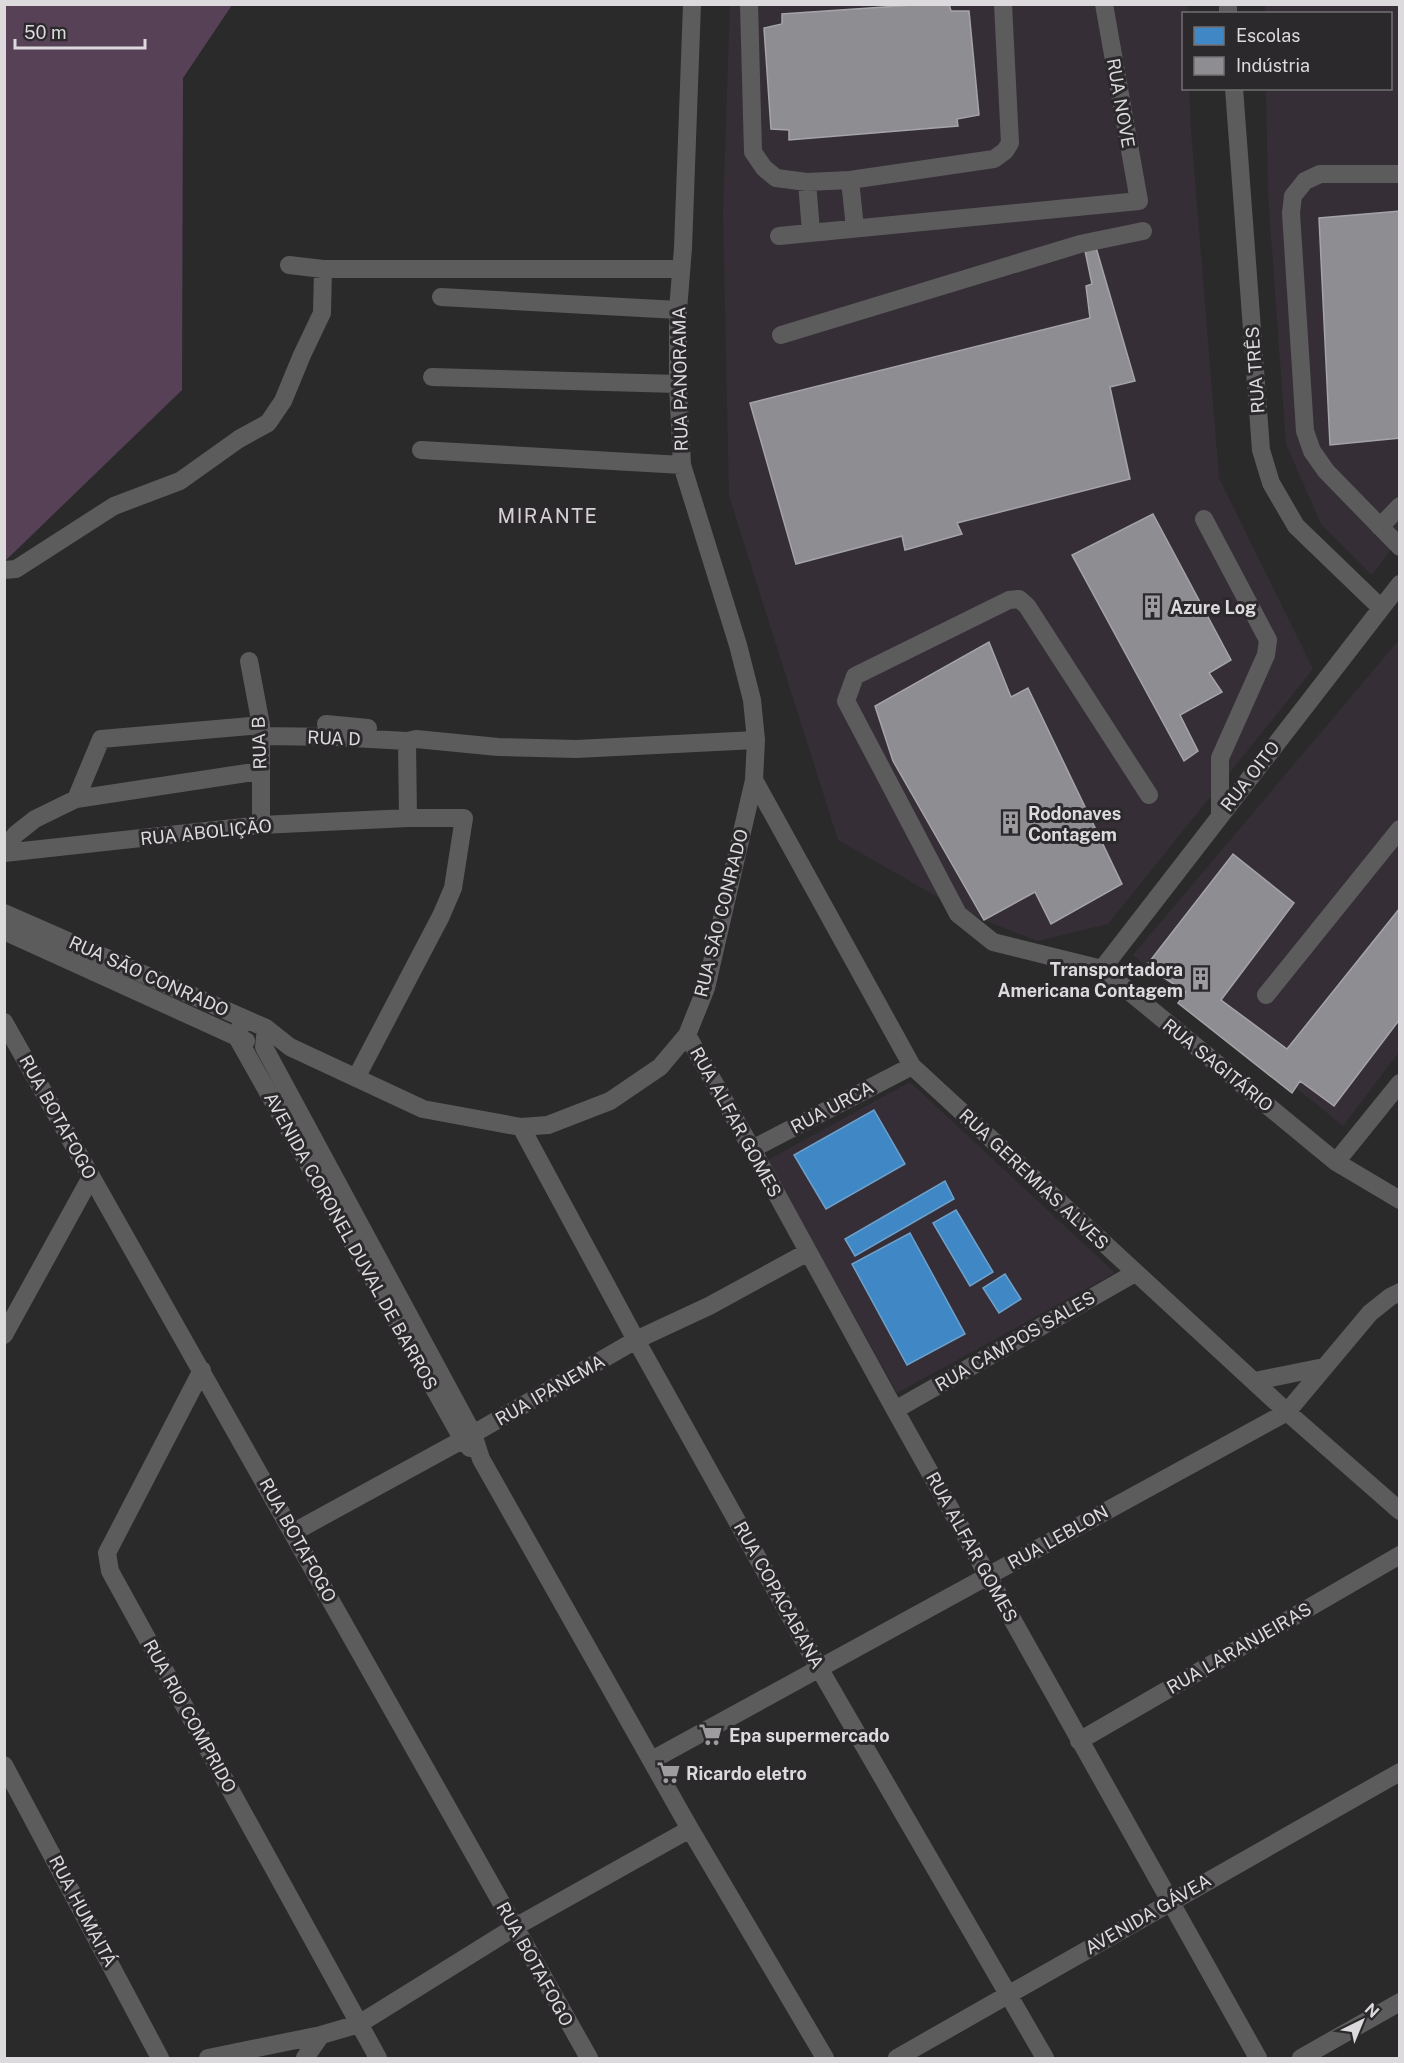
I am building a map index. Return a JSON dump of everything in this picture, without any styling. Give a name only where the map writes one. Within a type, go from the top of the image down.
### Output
[{"type":"street","name":"RUA PANORAMA","points":[[692,4],[678,310],[678,384],[682,465],[738,645],[752,700],[756,740],[753,780]]},
{"type":"street","points":[[749,4],[753,152],[764,168],[776,178],[807,182],[850,180],[994,159],[1005,151],[1010,143],[1003,4]]},
{"type":"street","name":"RUA NOVE","points":[[855,228],[1139,201],[1104,4]]},
{"type":"street","name":"RUA TRÊS","points":[[1234,90],[1261,450],[1271,483],[1296,526],[1381,608]]},
{"type":"street","points":[[1400,174],[1320,174],[1305,181],[1293,196],[1291,213],[1305,431],[1312,451],[1326,471],[1400,547]]},
{"type":"street","points":[[779,236],[855,228],[850,180]]},
{"type":"street","points":[[807,182],[811,232]]},
{"type":"street","points":[[781,335],[1080,244],[1143,231]]},
{"type":"street","points":[[289,265],[322,269],[681,269]]},
{"type":"street","points":[[4,570],[16,568],[114,506],[180,481],[239,439],[268,423],[284,401],[322,313],[322,269]]},
{"type":"street","points":[[441,297],[678,310]]},
{"type":"street","points":[[432,377],[678,384]]},
{"type":"street","points":[[421,450],[682,465]]},
{"type":"street","points":[[1380,527],[1400,506]]},
{"type":"street","points":[[1204,519],[1268,640],[1266,655],[1220,758],[1220,814]]},
{"type":"street","name":"RUA OITO","points":[[1102,969],[1400,584]]},
{"type":"street","name":"RUA SAGITÁRIO","points":[[1149,795],[1027,606],[1019,599],[1009,600],[855,676],[846,701],[958,914],[993,942],[1102,969],[1336,1162],[1400,1200]]},
{"type":"street","name":"RUA B","points":[[249,661],[261,731],[261,825]]},
{"type":"street","points":[[326,724],[403,732],[412,740],[498,747],[576,749],[756,740]]},
{"type":"street","points":[[76,799],[101,739],[261,731]]},
{"type":"street","name":"RUA D","points":[[261,731],[412,740]]},
{"type":"street","points":[[408,818],[412,740]]},
{"type":"street","name":"RUA ABOLIÇÃO","points":[[4,851],[16,834],[35,819],[76,799],[260,771]]},
{"type":"street","name":"RUA SÃO CONRADO","points":[[4,913],[266,1028],[290,1047],[423,1108],[521,1126],[548,1125],[610,1101],[660,1067],[687,1035],[706,988],[753,780]]},
{"type":"street","name":"RUA GEREMIAS ALVES","points":[[753,780],[912,1066],[1287,1412],[1400,1511]]},
{"type":"street","name":"RUA ABOLIÇÃO","points":[[4,851],[261,825],[408,818],[464,818],[453,888],[441,916],[356,1078]]},
{"type":"street","points":[[1266,995],[1400,829]]},
{"type":"street","name":"RUA SÃO CONRADO","points":[[4,931],[237,1037],[264,1047],[290,1047]]},
{"type":"street","points":[[237,1037],[243,1018]]},
{"type":"street","name":"RUA BOTAFOGO","points":[[4,1022],[589,2058]]},
{"type":"street","points":[[264,1047],[266,1028]]},
{"type":"street","name":"RUA ALFAR GOMES","points":[[687,1035],[753,1149],[895,1410],[1258,2058]]},
{"type":"street","name":"AVENIDA CORONEL DUVAL DE BARROS","points":[[237,1037],[294,1121],[468,1437],[690,1829],[825,2058]]},
{"type":"street","name":"AVENIDA CORONEL DUVAL DE BARROS","points":[[264,1047],[294,1121]]},
{"type":"street","name":"RUA URCA","points":[[753,1149],[912,1066]]},
{"type":"street","points":[[1336,1162],[1400,1083]]},
{"type":"street","name":"RUA COPACABANA","points":[[521,1126],[636,1340],[819,1668],[1045,2058]]},
{"type":"street","points":[[4,1335],[91,1177]]},
{"type":"street","name":"RUA IPANEMA","points":[[294,1532],[468,1437],[636,1340],[709,1306],[808,1252]]},
{"type":"street","name":"RUA CAMPOS SALES","points":[[895,1410],[1135,1273]]},
{"type":"street","name":"RUA LEBLON","points":[[652,1760],[1287,1412],[1370,1313],[1400,1292]]},
{"type":"street","points":[[1255,1381],[1324,1367]]},
{"type":"street","name":"RUA RIO COMPRIDO","points":[[202,1370],[107,1553],[110,1571],[378,2058]]},
{"type":"street","name":"RUA LARANJEIRAS","points":[[1079,1741],[1400,1555]]},
{"type":"street","name":"RUA HUMAITÁ","points":[[4,1765],[160,2058]]},
{"type":"street","name":"AVENIDA GÁVEA","points":[[897,2058],[1400,1772]]},
{"type":"street","points":[[208,2058],[321,2035],[359,2024],[515,1927],[690,1829]]},
{"type":"street","points":[[1301,2058],[1400,2002]]},
{"type":"street","points":[[305,2058],[321,2035]]},
{"type":"shaded area","points":[[5,5],[232,5],[183,78],[182,390],[5,561]]},
{"type":"shaded area","points":[[730,5],[1187,5],[1188,12],[1182,12],[1182,90],[1189,90],[1219,478],[1313,669],[1108,924],[1037,941],[962,911],[838,840],[729,496],[723,213]]},
{"type":"shaded area","points":[[1265,5],[1399,5],[1399,539],[1372,575],[1321,524],[1286,444],[1268,193],[1266,90],[1392,90],[1392,12],[1265,12]]},
{"type":"shaded area","points":[[1399,640],[1399,1052],[1343,1126],[1133,955]]},
{"type":"shaded area","points":[[910,1082],[1115,1273],[897,1393],[768,1160]]},
{"type":"building: Escolas","points":[[874,1110],[905,1164],[826,1209],[794,1155]]},
{"type":"building: Escolas","points":[[945,1181],[954,1199],[855,1256],[845,1239]]},
{"type":"building: Escolas","points":[[956,1210],[993,1272],[970,1286],[933,1223]]},
{"type":"building: Escolas","points":[[910,1233],[965,1334],[907,1365],[852,1264]]},
{"type":"building: Escolas","points":[[1005,1274],[1021,1299],[999,1313],[983,1288]]},
{"type":"building: Indústria","points":[[949,4],[951,11],[969,11],[979,115],[957,119],[958,126],[789,140],[789,130],[771,129],[764,28],[782,24],[782,14]]},
{"type":"building: Indústria","points":[[1400,211],[1400,438],[1330,445],[1319,218]]},
{"type":"building: Indústria","points":[[1095,244],[1135,381],[1110,387],[1130,479],[957,523],[962,534],[905,550],[902,536],[796,564],[750,403],[1090,318],[1086,286],[1092,284],[1084,246]]},
{"type":"building: Indústria","name":"Azure Log","points":[[1153,514],[1231,660],[1209,673],[1222,692],[1180,715],[1198,751],[1184,761],[1072,555]]},
{"type":"building: Indústria","name":"Rodonaves Contagem","points":[[989,642],[1011,697],[1028,688],[1122,884],[1051,924],[1035,892],[984,920],[893,761],[875,706]]},
{"type":"building: Indústria","name":"Transportadora Americana Contagem","points":[[1233,854],[1294,903],[1221,1000],[1287,1049],[1400,908],[1400,1019],[1334,1106],[1300,1081],[1292,1093],[1178,1003],[1186,992],[1146,966]]},
{"type":"place","name":"Azure Log","points":[[1152,607]]},
{"type":"place","name":"Rodonaves Contagem","points":[[1010,823]]},
{"type":"place","name":"Transportadora Americana Contagem","points":[[1201,979]]},
{"type":"place","name":"Epa supermercado","points":[[711,1735]]},
{"type":"place","name":"Ricardo eletro","points":[[668,1773]]},
{"type":"district","name":"MIRANTE","points":[[548,516]]}]
